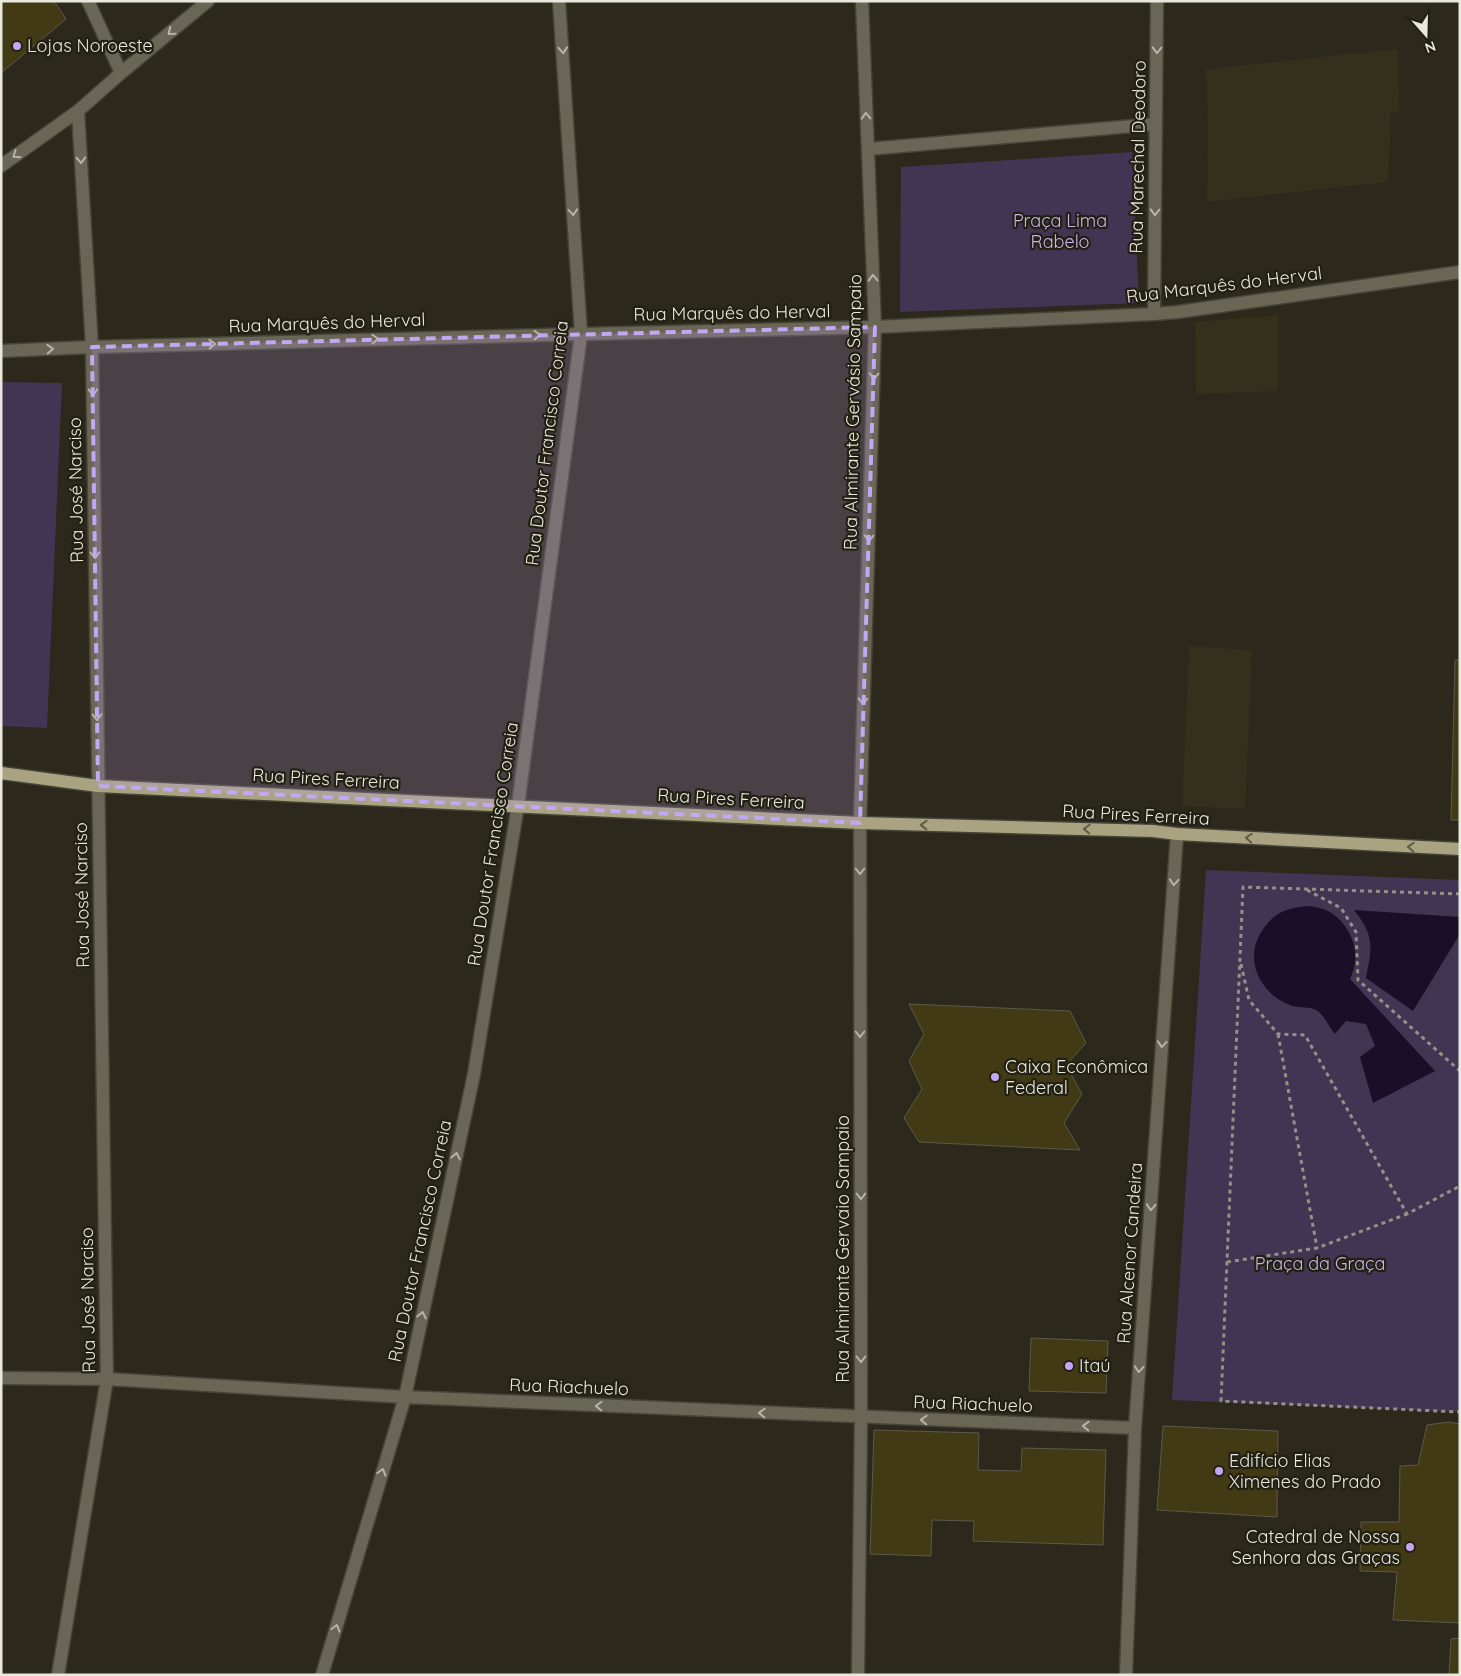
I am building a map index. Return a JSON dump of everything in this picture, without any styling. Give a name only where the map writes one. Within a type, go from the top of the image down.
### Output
[{"type":"main road","name":"Rua Pires Ferreira","points":[[1,773],[98,786],[860,823],[1143,831],[1460,850]]},
{"type":"street","points":[[88,1],[121,73]]},
{"type":"street","points":[[1,166],[78,111],[208,1]]},
{"type":"street","name":"Rua Doutor Francisco Correia","points":[[322,1675],[404,1397],[474,1074],[518,805],[581,334],[559,1]]},
{"type":"street","name":"Rua Almirante Gervásio Sampaio","points":[[860,823],[875,327],[862,1]]},
{"type":"street","name":"Rua Marechal Deodoro","points":[[1154,314],[1157,1]]},
{"type":"street","name":"Rua José Narciso","points":[[58,1675],[107,1380],[92,347],[78,111]]},
{"type":"street","points":[[868,149],[1156,124]]},
{"type":"street","name":"Rua Marquês do Herval","points":[[1,351],[92,347],[875,327],[1154,314],[1460,272]]},
{"type":"street","name":"Rua Almirante Gervaio Sampaio","points":[[858,1675],[861,1417],[860,823]]},
{"type":"street","name":"Rua Alcenor Candeira","points":[[1126,1675],[1135,1428],[1177,834]]},
{"type":"street","name":"Rua Riachuelo","points":[[1,1378],[107,1380],[404,1397],[1135,1428]]},
{"type":"path","points":[[1460,894],[1243,887],[1221,1401],[1460,1412]]},
{"type":"path","points":[[1304,889],[1341,908],[1356,932],[1358,980],[1460,1071]]},
{"type":"path","points":[[1240,958],[1249,1000],[1278,1034],[1317,1248]]},
{"type":"path","points":[[1278,1034],[1304,1035],[1407,1214]]},
{"type":"path","points":[[1227,1262],[1317,1248],[1407,1214],[1460,1186]]},
{"type":"highlighted area","points":[[875,327],[860,823],[98,786],[92,347]]},
{"type":"shaded area","points":[[1398,49],[1399,111],[1391,112],[1388,182],[1207,202],[1208,129],[1206,69]]},
{"type":"shaded area","points":[[1278,315],[1278,391],[1196,394],[1195,322]]},
{"type":"shaded area","points":[[1189,646],[1252,650],[1245,809],[1182,806]]},
{"type":"shaded area","points":[[1310,906],[1326,910],[1344,925],[1352,939],[1355,955],[1355,965],[1350,979],[1435,1071],[1373,1103],[1360,1057],[1375,1046],[1366,1024],[1346,1021],[1335,1034],[1319,1012],[1290,1005],[1271,994],[1264,986],[1258,976],[1254,956],[1260,934],[1270,921],[1281,912]]},
{"type":"shaded area","points":[[1354,910],[1460,917],[1460,934],[1413,1011],[1366,978],[1370,958],[1369,935],[1366,927]]},
{"type":"green space","name":"Praça Lima Rabelo","points":[[1132,152],[1139,303],[900,312],[901,167]]},
{"type":"green space","points":[[1,382],[62,383],[47,728],[1,726]]},
{"type":"green space","name":"Praça da Graça","points":[[1206,870],[1460,880],[1460,1412],[1172,1400]]},
{"type":"building","name":"Lojas Noroeste","points":[[1,1],[54,1],[66,19],[1,73]]},
{"type":"building","points":[[1455,660],[1460,660],[1460,820],[1451,820]]},
{"type":"building","name":"Caixa Econômica Federal","points":[[909,1004],[1070,1011],[1086,1043],[1066,1065],[1082,1094],[1064,1123],[1080,1150],[919,1142],[904,1118],[922,1089],[909,1061],[924,1034]]},
{"type":"building","name":"Itaú","points":[[1031,1338],[1108,1341],[1106,1393],[1029,1391]]},
{"type":"building","name":"Catedral de Nossa Senhora das Graças","points":[[1449,1422],[1460,1424],[1460,1623],[1393,1620],[1397,1572],[1360,1571],[1361,1522],[1399,1522],[1400,1466],[1418,1465],[1427,1425]]},
{"type":"building","name":"Edifício Elias Ximenes do Prado","points":[[1163,1426],[1278,1431],[1277,1517],[1157,1510]]},
{"type":"building","points":[[874,1430],[979,1433],[978,1470],[1021,1471],[1022,1448],[1106,1450],[1103,1545],[973,1541],[974,1521],[932,1520],[931,1556],[870,1554]]},
{"type":"building","points":[[1460,1638],[1460,1675],[1449,1675],[1451,1639]]},
{"type":"place","name":"Lojas Noroeste","points":[[17,46]]},
{"type":"place","name":"Caixa Econômica Federal","points":[[995,1077]]},
{"type":"place","name":"Itaú","points":[[1069,1366]]},
{"type":"place","name":"Edifício Elias Ximenes do Prado","points":[[1219,1471]]},
{"type":"place","name":"Catedral de Nossa Senhora das Graças","points":[[1410,1547]]}]
